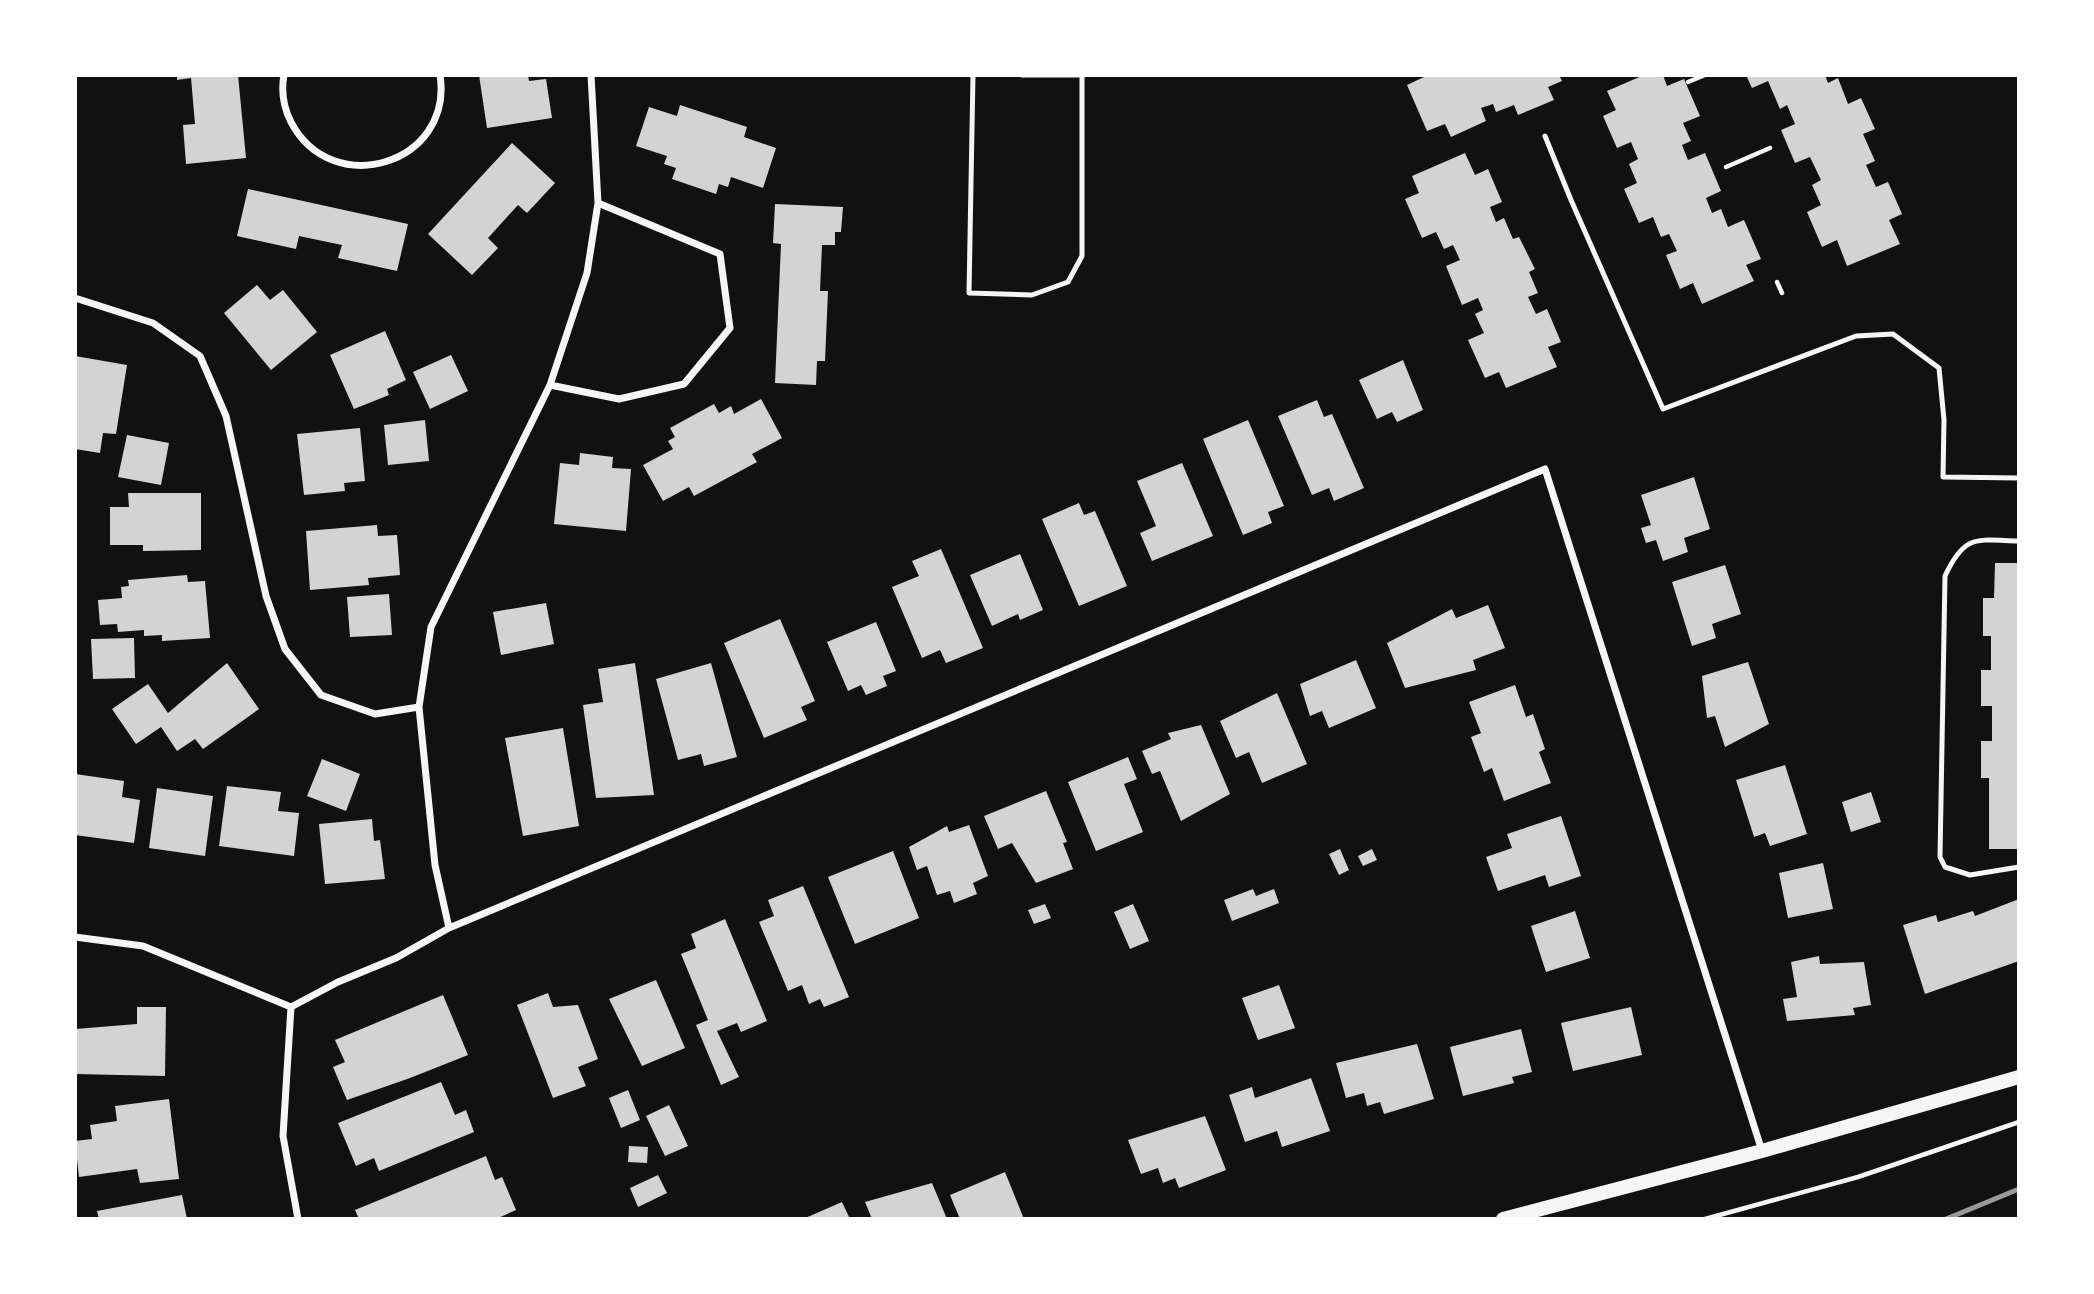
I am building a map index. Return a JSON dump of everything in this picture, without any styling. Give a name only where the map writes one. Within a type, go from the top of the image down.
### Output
[{"type":"main road","points":[[1503,1219],[1762,1151],[2019,1077]]},
{"type":"street","points":[[284,75],[282,84],[286,111],[298,136],[326,158],[352,166],[380,165],[402,156],[424,138],[437,114],[442,88],[440,75]]},
{"type":"street","points":[[449,928],[435,865],[419,707],[431,627],[550,385],[587,273],[598,203],[591,75]]},
{"type":"street","points":[[550,385],[620,399],[684,384],[730,328],[720,254],[598,203]]},
{"type":"street","points":[[75,298],[153,323],[200,356],[226,416],[266,596],[285,649],[321,695],[375,714],[419,707]]},
{"type":"street","points":[[291,1007],[338,982],[396,958],[449,928],[1545,469],[1762,1151]]},
{"type":"street","points":[[75,937],[143,946],[291,1007]]},
{"type":"street","points":[[291,1007],[283,1136],[298,1219]]},
{"type":"lane","points":[[973,75],[969,293],[1032,295],[1068,282],[1082,256],[1083,75],[1022,75]]},
{"type":"lane","points":[[1545,136],[1663,409],[1856,336],[1892,334],[1939,368],[1944,420],[1943,477],[2019,478]]},
{"type":"lane","points":[[2019,541],[1976,540],[1956,554],[1945,576],[1940,857],[1945,867],[1970,875],[2019,867]]},
{"type":"path","points":[[1688,82],[1705,75]]},
{"type":"path","points":[[1726,167],[1770,148]]},
{"type":"path","points":[[1777,282],[1782,293]]},
{"type":"path","points":[[1705,1219],[1858,1177],[2019,1122]]},
{"type":"building","points":[[177,75],[238,75],[246,158],[186,164],[183,125],[195,124],[191,78],[177,80]]},
{"type":"building","points":[[479,75],[528,75],[529,81],[546,79],[552,118],[487,128]]},
{"type":"building","points":[[1424,75],[1559,75],[1562,81],[1548,87],[1554,100],[1518,115],[1514,105],[1496,112],[1493,104],[1481,108],[1486,121],[1451,137],[1445,124],[1427,131],[1407,85]]},
{"type":"building","points":[[1644,75],[1663,75],[1667,86],[1684,79],[1700,116],[1683,123],[1691,141],[1682,145],[1688,160],[1705,153],[1721,191],[1706,198],[1712,213],[1721,209],[1728,227],[1744,220],[1761,259],[1746,265],[1754,281],[1702,304],[1693,283],[1680,289],[1666,255],[1677,251],[1669,234],[1661,237],[1653,217],[1639,223],[1624,189],[1637,183],[1629,164],[1638,159],[1631,142],[1617,148],[1603,116],[1616,110],[1607,91]]},
{"type":"building","points":[[1746,75],[1825,75],[1828,83],[1838,78],[1848,104],[1861,98],[1875,129],[1863,134],[1875,161],[1866,165],[1876,187],[1888,182],[1902,214],[1889,220],[1900,244],[1847,266],[1837,240],[1822,247],[1807,212],[1821,205],[1812,185],[1821,180],[1810,157],[1795,163],[1781,130],[1795,124],[1787,105],[1780,109],[1768,81],[1752,88]]},
{"type":"building","points":[[680,105],[747,127],[744,137],[776,148],[763,188],[731,177],[728,187],[719,184],[716,194],[672,179],[676,168],[664,164],[667,156],[636,146],[649,107],[677,116]]},
{"type":"building","points":[[512,143],[555,183],[527,213],[518,205],[488,238],[498,248],[472,275],[428,234]]},
{"type":"building","points":[[1465,153],[1475,175],[1488,169],[1502,202],[1490,207],[1496,222],[1504,218],[1513,239],[1519,237],[1535,269],[1529,272],[1538,293],[1528,297],[1536,314],[1547,309],[1561,342],[1548,347],[1557,367],[1506,388],[1499,372],[1485,378],[1468,340],[1484,333],[1475,314],[1483,310],[1478,298],[1462,305],[1446,266],[1460,260],[1453,245],[1444,249],[1436,232],[1422,238],[1405,199],[1419,193],[1412,176]]},
{"type":"building","points":[[248,189],[408,224],[397,271],[338,258],[342,245],[299,236],[296,249],[237,236]]},
{"type":"building","points":[[775,204],[843,207],[841,232],[835,232],[835,245],[822,245],[820,291],[828,291],[825,361],[817,361],[816,385],[775,383],[781,244],[773,243]]},
{"type":"building","points":[[257,285],[270,300],[283,290],[317,332],[271,370],[224,313]]},
{"type":"building","points":[[385,331],[406,380],[387,389],[389,395],[354,409],[330,355]]},
{"type":"building","points":[[451,355],[468,391],[430,409],[413,372]]},
{"type":"building","points":[[75,356],[127,365],[116,434],[103,433],[100,453],[75,449]]},
{"type":"building","points":[[1403,360],[1423,410],[1397,422],[1392,412],[1377,419],[1359,380]]},
{"type":"building","points":[[761,399],[782,438],[752,454],[757,462],[694,496],[689,487],[663,501],[643,465],[673,449],[668,441],[675,437],[670,428],[714,404],[719,413],[731,406],[734,414]]},
{"type":"building","points":[[1317,400],[1324,417],[1332,414],[1364,488],[1334,501],[1329,488],[1312,495],[1278,416]]},
{"type":"building","points":[[425,420],[429,461],[388,465],[384,425]]},
{"type":"building","points":[[1248,420],[1284,506],[1268,512],[1272,523],[1243,535],[1203,439]]},
{"type":"building","points":[[360,428],[365,481],[344,483],[345,491],[304,495],[297,434]]},
{"type":"building","points":[[127,435],[169,443],[161,485],[118,477]]},
{"type":"building","points":[[580,453],[613,457],[612,468],[631,469],[626,531],[554,524],[560,463],[579,465]]},
{"type":"building","points":[[1182,463],[1213,536],[1152,561],[1140,533],[1156,526],[1137,481]]},
{"type":"building","points":[[1694,477],[1710,529],[1684,538],[1688,552],[1663,561],[1656,540],[1646,543],[1641,528],[1651,525],[1641,495]]},
{"type":"building","points":[[128,493],[201,493],[201,550],[143,551],[143,545],[110,545],[110,507],[129,507]]},
{"type":"building","points":[[1079,503],[1084,515],[1095,511],[1127,586],[1079,606],[1042,519]]},
{"type":"building","points":[[377,525],[378,536],[397,535],[400,575],[368,578],[369,585],[310,590],[306,531]]},
{"type":"building","points":[[941,549],[983,648],[946,663],[940,650],[922,658],[892,587],[919,576],[912,561]]},
{"type":"building","points":[[1020,554],[1043,610],[1020,620],[1018,614],[992,626],[970,575]]},
{"type":"building","points":[[1995,563],[2019,563],[2019,849],[1989,849],[1989,778],[1981,778],[1981,741],[1992,741],[1992,706],[1981,706],[1981,670],[1991,670],[1991,636],[1983,636],[1983,598],[1994,598]]},
{"type":"building","points":[[1725,565],[1741,614],[1712,624],[1716,638],[1692,646],[1672,582]]},
{"type":"building","points":[[187,575],[188,582],[205,581],[210,638],[162,641],[162,635],[144,636],[144,630],[118,632],[117,624],[100,625],[98,600],[122,598],[121,587],[129,586],[128,580]]},
{"type":"building","points":[[389,594],[392,635],[350,637],[347,597]]},
{"type":"building","points":[[546,603],[554,644],[501,655],[493,612]]},
{"type":"building","points":[[1488,605],[1505,648],[1473,660],[1476,670],[1405,688],[1387,643],[1452,609],[1456,618]]},
{"type":"building","points":[[780,619],[815,701],[801,707],[807,720],[764,738],[724,643]]},
{"type":"building","points":[[876,622],[896,671],[883,676],[887,686],[866,695],[861,685],[848,691],[827,642]]},
{"type":"building","points":[[134,638],[135,678],[93,679],[91,639]]},
{"type":"building","points":[[1356,660],[1376,708],[1329,728],[1322,711],[1310,716],[1300,684]]},
{"type":"building","points":[[1748,662],[1769,724],[1725,747],[1715,716],[1707,718],[1702,676]]},
{"type":"building","points":[[227,663],[259,709],[203,749],[195,739],[177,751],[161,727],[136,744],[112,709],[148,684],[168,713]]},
{"type":"building","points":[[635,663],[654,795],[596,798],[583,705],[603,702],[598,669]]},
{"type":"building","points":[[711,663],[737,757],[704,766],[701,754],[678,760],[656,679]]},
{"type":"building","points":[[1515,685],[1526,717],[1533,714],[1545,749],[1539,752],[1551,783],[1504,801],[1492,768],[1484,772],[1471,737],[1481,733],[1469,702]]},
{"type":"building","points":[[1277,693],[1307,764],[1262,783],[1249,752],[1236,758],[1220,721]]},
{"type":"building","points":[[1201,725],[1230,794],[1181,821],[1160,771],[1152,774],[1142,751],[1171,739],[1168,733]]},
{"type":"building","points":[[563,728],[579,826],[523,836],[505,738]]},
{"type":"building","points":[[1128,757],[1137,779],[1124,784],[1143,832],[1096,851],[1068,782]]},
{"type":"building","points":[[322,759],[360,774],[346,811],[307,796]]},
{"type":"building","points":[[1785,765],[1807,834],[1770,846],[1765,833],[1754,837],[1736,780]]},
{"type":"building","points":[[75,774],[124,781],[122,797],[140,800],[134,843],[75,835]]},
{"type":"building","points":[[227,786],[281,792],[278,811],[299,813],[294,856],[219,846]]},
{"type":"building","points":[[157,788],[213,796],[205,856],[149,848]]},
{"type":"building","points":[[1046,791],[1067,842],[1063,843],[1073,869],[1036,883],[1012,843],[998,849],[984,816]]},
{"type":"building","points":[[1871,792],[1881,822],[1851,832],[1842,802]]},
{"type":"building","points":[[1561,816],[1581,876],[1549,887],[1545,875],[1498,891],[1486,857],[1512,848],[1507,834]]},
{"type":"building","points":[[372,819],[374,841],[380,840],[385,879],[325,884],[319,824]]},
{"type":"building","points":[[969,825],[988,876],[973,883],[977,894],[954,903],[950,891],[937,895],[927,866],[917,870],[909,847],[947,826],[949,832]]},
{"type":"building","points":[[1340,849],[1349,870],[1339,875],[1329,854]]},
{"type":"building","points":[[1372,849],[1377,860],[1363,866],[1358,856]]},
{"type":"building","points":[[893,851],[919,918],[855,944],[828,877]]},
{"type":"building","points":[[1823,863],[1833,909],[1788,918],[1779,873]]},
{"type":"building","points":[[803,886],[849,997],[824,1007],[820,999],[809,1004],[802,985],[788,991],[759,922],[774,916],[768,900]]},
{"type":"building","points":[[1253,889],[1256,896],[1274,889],[1279,903],[1232,921],[1224,900]]},
{"type":"building","points":[[2019,899],[2019,961],[1925,994],[1903,925],[1936,915],[1938,922],[1973,911],[1975,916]]},
{"type":"building","points":[[1045,904],[1051,918],[1034,924],[1028,910]]},
{"type":"building","points":[[1133,904],[1149,941],[1130,949],[1114,912]]},
{"type":"building","points":[[1575,911],[1590,958],[1546,972],[1531,926]]},
{"type":"building","points":[[725,919],[767,1021],[741,1032],[737,1023],[717,1031],[739,1077],[721,1085],[696,1025],[708,1020],[681,954],[696,948],[691,934]]},
{"type":"building","points":[[1819,956],[1820,964],[1864,962],[1871,1005],[1853,1008],[1855,1015],[1787,1021],[1783,999],[1797,997],[1791,962]]},
{"type":"building","points":[[656,980],[685,1048],[642,1066],[609,999]]},
{"type":"building","points":[[1279,985],[1295,1028],[1258,1040],[1242,998]]},
{"type":"building","points":[[548,993],[553,1007],[578,1005],[598,1059],[578,1067],[586,1086],[553,1098],[517,1005]]},
{"type":"building","points":[[443,995],[468,1055],[347,1100],[333,1067],[345,1062],[335,1040]]},
{"type":"building","points":[[137,1007],[166,1007],[165,1076],[75,1074],[75,1029],[137,1024]]},
{"type":"building","points":[[1631,1007],[1642,1055],[1573,1071],[1561,1023]]},
{"type":"building","points":[[1521,1029],[1532,1072],[1512,1077],[1514,1083],[1463,1096],[1450,1047]]},
{"type":"building","points":[[1417,1044],[1434,1099],[1384,1114],[1380,1102],[1367,1106],[1364,1093],[1346,1098],[1336,1063]]},
{"type":"building","points":[[1311,1078],[1330,1131],[1282,1147],[1277,1131],[1245,1142],[1229,1095],[1252,1087],[1255,1098]]},
{"type":"building","points":[[441,1082],[455,1115],[466,1110],[474,1132],[379,1171],[374,1158],[356,1166],[338,1123]]},
{"type":"building","points":[[628,1090],[640,1120],[621,1128],[609,1098]]},
{"type":"building","points":[[169,1099],[179,1179],[140,1183],[137,1169],[79,1177],[75,1141],[92,1139],[90,1125],[117,1121],[115,1106]]},
{"type":"building","points":[[669,1105],[688,1146],[665,1156],[646,1116]]},
{"type":"building","points":[[1205,1116],[1226,1170],[1179,1188],[1175,1178],[1163,1183],[1158,1168],[1141,1174],[1128,1140]]},
{"type":"building","points":[[629,1146],[648,1147],[647,1163],[628,1162]]},
{"type":"building","points":[[486,1156],[495,1180],[502,1177],[516,1210],[496,1219],[359,1219],[355,1210]]},
{"type":"building","points":[[1005,1172],[1024,1219],[960,1219],[950,1195]]},
{"type":"building","points":[[658,1175],[667,1193],[638,1207],[630,1188]]},
{"type":"building","points":[[932,1183],[947,1219],[872,1219],[865,1202]]},
{"type":"building","points":[[182,1195],[187,1219],[99,1219],[97,1211]]},
{"type":"building","points":[[842,1202],[850,1219],[803,1219]]},
{"type":"railway","points":[[1946,1219],[2019,1189]]}]
